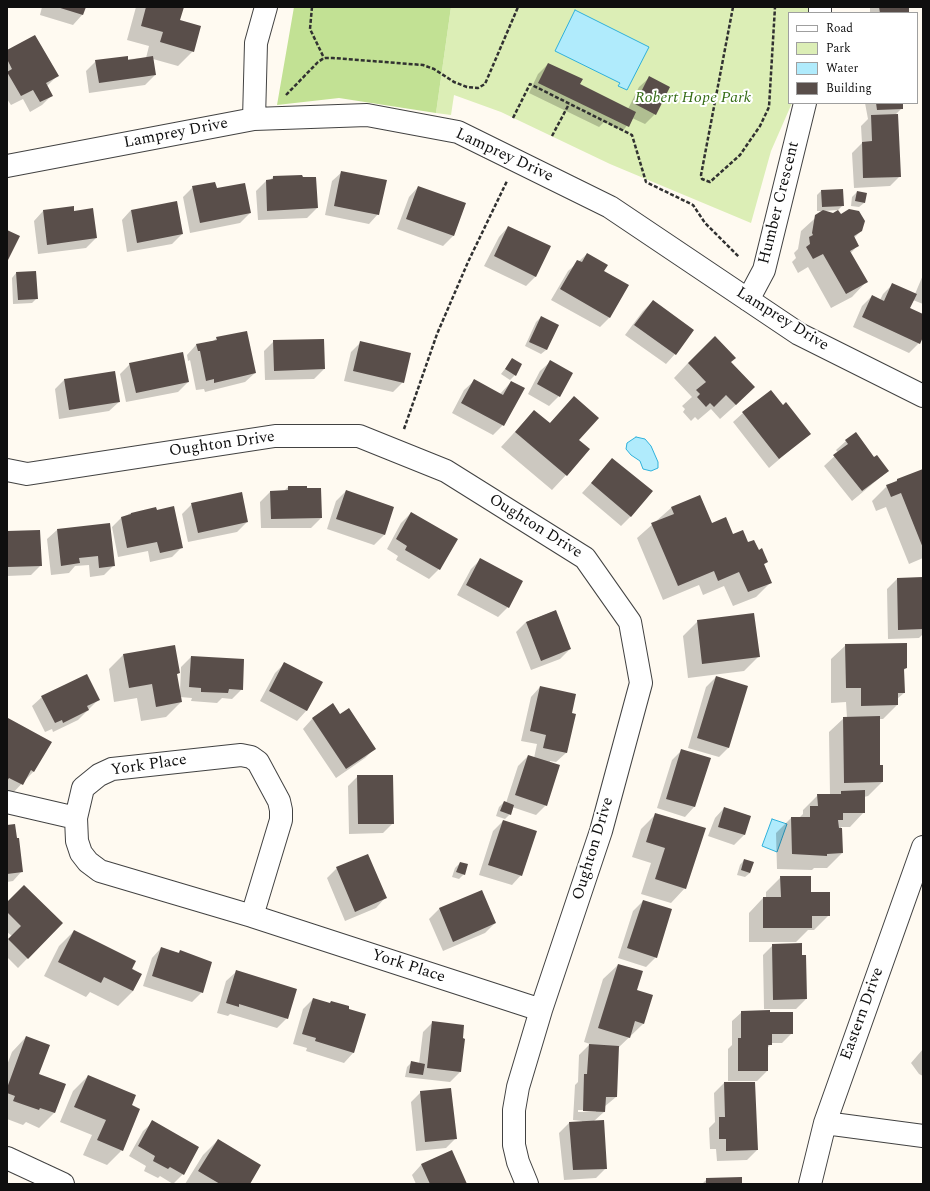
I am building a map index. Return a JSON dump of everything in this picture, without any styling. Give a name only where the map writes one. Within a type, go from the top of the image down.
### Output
[{"type":"street","points":[[254,119],[256,43],[266,7]]},
{"type":"street","name":"Humber Crescent","points":[[748,300],[764,270],[805,104]]},
{"type":"street","name":"Lamprey Drive","points":[[7,166],[254,119],[366,116],[458,132],[610,207],[799,334],[923,396]]},
{"type":"street","name":"Oughton Drive","points":[[7,470],[28,474],[275,436],[359,436],[446,471],[585,558],[630,622],[641,683],[601,831],[541,1010],[518,1087],[514,1110],[514,1145],[518,1162],[527,1184]]},
{"type":"street","name":"York Place","points":[[252,916],[281,820],[279,801],[258,762],[251,757],[241,755],[112,769],[99,775],[83,788],[76,818],[77,841],[81,853],[88,862],[100,871],[252,916],[541,1010]]},
{"type":"street","points":[[7,802],[76,818]]},
{"type":"street","name":"Eastern Drive","points":[[810,1184],[825,1123],[923,847]]},
{"type":"street","points":[[825,1123],[923,1136]]},
{"type":"street","points":[[7,1158],[62,1184]]},
{"type":"path","points":[[312,7],[310,29],[324,58]]},
{"type":"path","points":[[285,96],[318,62],[324,58],[423,65],[434,69],[454,82],[467,87],[478,88],[486,84],[518,7]]},
{"type":"path","points":[[733,7],[701,175],[702,179],[710,182],[740,155],[760,126],[769,107],[775,7]]},
{"type":"path","points":[[513,118],[530,84],[632,135],[646,182],[693,205],[705,223],[739,257]]},
{"type":"path","points":[[552,136],[569,104]]},
{"type":"path","points":[[397,451],[440,327],[468,262],[517,161]]},
{"type":"green space","points":[[294,7],[451,7],[436,113],[339,98],[277,105]]},
{"type":"green space","name":"Robert Hope Park","points":[[451,7],[820,7],[820,12],[788,12],[788,104],[792,104],[771,151],[751,223],[610,164],[501,112],[454,95],[451,115],[436,113]]},
{"type":"water","points":[[575,10],[649,47],[627,90],[618,86],[620,83],[555,51]]},
{"type":"water","points":[[636,437],[645,439],[651,446],[658,462],[658,468],[651,471],[643,469],[640,461],[631,455],[626,449],[627,443]]},
{"type":"water","points":[[772,819],[787,824],[777,852],[762,846]]},
{"type":"building","points":[[57,7],[86,7],[83,15]]},
{"type":"building","points":[[146,7],[184,7],[180,20],[201,26],[194,52],[160,42],[163,32],[141,26]]},
{"type":"building","points":[[879,7],[909,7],[909,12],[880,12]]},
{"type":"building","points":[[35,35],[59,76],[46,83],[53,96],[40,102],[33,90],[21,96],[7,72],[12,69],[7,59],[7,50]]},
{"type":"building","points":[[128,56],[128,60],[153,56],[156,75],[99,83],[95,60]]},
{"type":"building","points":[[548,63],[583,79],[580,84],[636,112],[629,127],[538,83]]},
{"type":"building","points":[[649,76],[670,87],[656,115],[635,104]]},
{"type":"building","points":[[876,104],[903,104],[903,109],[877,110]]},
{"type":"building","points":[[898,114],[901,177],[863,178],[862,142],[872,141],[871,115]]},
{"type":"building","points":[[341,171],[387,180],[379,215],[334,206]]},
{"type":"building","points":[[302,175],[303,177],[316,177],[318,208],[267,211],[266,180],[273,179],[273,176]]},
{"type":"building","points":[[215,182],[217,188],[245,183],[251,213],[200,223],[192,186]]},
{"type":"building","points":[[418,186],[466,203],[454,236],[406,219]]},
{"type":"building","points":[[843,189],[844,206],[822,207],[821,190]]},
{"type":"building","points":[[857,191],[867,193],[865,203],[855,201]]},
{"type":"building","points":[[177,201],[183,234],[137,243],[131,210]]},
{"type":"building","points":[[74,206],[74,211],[93,208],[97,238],[47,245],[43,210]]},
{"type":"building","points":[[849,209],[859,211],[865,221],[862,231],[854,236],[859,246],[850,251],[868,282],[846,294],[823,254],[813,259],[806,247],[810,244],[809,237],[813,235],[815,215],[823,210],[833,213],[838,210],[841,214]]},
{"type":"building","points":[[508,226],[551,246],[536,277],[494,256]]},
{"type":"building","points":[[7,230],[20,236],[7,262]]},
{"type":"building","points":[[587,253],[608,265],[604,271],[629,285],[610,318],[560,289],[577,260],[582,262]]},
{"type":"building","points":[[36,271],[38,299],[18,300],[16,272]]},
{"type":"building","points":[[892,283],[917,294],[910,308],[923,314],[923,337],[920,344],[862,317],[872,295],[884,301]]},
{"type":"building","points":[[653,300],[694,330],[676,355],[634,325]]},
{"type":"building","points":[[541,316],[559,325],[547,350],[529,342]]},
{"type":"building","points":[[247,331],[256,373],[214,383],[214,379],[206,381],[200,351],[198,351],[196,344],[217,340],[216,337]]},
{"type":"building","points":[[715,336],[736,358],[731,362],[755,387],[736,405],[726,395],[714,407],[710,403],[706,407],[697,397],[700,394],[696,390],[706,382],[688,363]]},
{"type":"building","points":[[324,339],[325,369],[274,371],[273,340]]},
{"type":"building","points":[[360,341],[411,353],[404,383],[353,371]]},
{"type":"building","points":[[183,352],[189,382],[136,393],[129,363]]},
{"type":"building","points":[[512,358],[522,364],[516,376],[505,369]]},
{"type":"building","points":[[550,360],[573,373],[560,397],[537,384]]},
{"type":"building","points":[[115,371],[120,402],[69,410],[64,379]]},
{"type":"building","points":[[474,379],[503,395],[511,381],[525,388],[504,426],[461,403]]},
{"type":"building","points":[[771,390],[783,405],[786,402],[811,434],[779,459],[742,412]]},
{"type":"building","points":[[574,396],[599,418],[579,440],[590,449],[567,476],[515,432],[534,410],[550,423]]},
{"type":"building","points":[[856,432],[874,457],[877,455],[889,471],[862,491],[833,455],[848,444],[845,440]]},
{"type":"building","points":[[612,458],[653,491],[631,517],[591,483]]},
{"type":"building","points":[[923,469],[923,548],[901,493],[891,497],[886,485]]},
{"type":"building","points":[[288,486],[321,488],[322,518],[271,519],[270,491],[288,490]]},
{"type":"building","points":[[346,490],[394,507],[385,535],[336,519]]},
{"type":"building","points":[[242,492],[248,522],[198,533],[191,503]]},
{"type":"building","points":[[700,495],[712,523],[726,517],[733,534],[743,530],[748,542],[754,540],[759,550],[762,548],[768,562],[764,564],[772,583],[748,592],[739,572],[718,581],[714,571],[678,586],[651,523],[674,514],[671,507]]},
{"type":"building","points":[[174,506],[183,548],[160,553],[157,542],[127,548],[121,517],[156,507],[157,510]]},
{"type":"building","points":[[411,512],[458,539],[440,570],[405,550],[407,546],[396,539]]},
{"type":"building","points":[[110,523],[115,566],[99,568],[98,556],[79,558],[80,563],[61,566],[57,529]]},
{"type":"building","points":[[40,530],[42,566],[7,567],[7,531]]},
{"type":"building","points":[[480,558],[523,581],[509,608],[466,585]]},
{"type":"building","points":[[923,577],[923,629],[898,630],[897,578]]},
{"type":"building","points":[[556,610],[571,649],[541,661],[526,622]]},
{"type":"building","points":[[754,613],[760,657],[702,664],[697,620]]},
{"type":"building","points":[[907,643],[907,668],[904,669],[905,693],[898,693],[898,705],[861,706],[861,688],[846,688],[845,644]]},
{"type":"building","points":[[175,645],[180,673],[177,674],[182,702],[156,707],[152,684],[129,688],[123,654]]},
{"type":"building","points":[[191,656],[244,659],[243,690],[229,689],[228,693],[201,692],[201,688],[189,687]]},
{"type":"building","points":[[284,662],[323,682],[307,711],[269,691]]},
{"type":"building","points":[[87,674],[100,700],[87,706],[89,710],[63,723],[62,720],[55,723],[41,696]]},
{"type":"building","points":[[716,676],[748,686],[729,748],[697,738]]},
{"type":"building","points":[[540,686],[576,694],[572,713],[576,714],[567,753],[543,748],[546,735],[530,731]]},
{"type":"building","points":[[333,703],[340,714],[349,708],[376,749],[346,769],[312,718]]},
{"type":"building","points":[[880,716],[880,765],[883,765],[883,782],[844,783],[843,717]]},
{"type":"building","points":[[8,718],[52,742],[34,772],[31,770],[23,785],[9,778],[7,781]]},
{"type":"building","points":[[681,749],[711,758],[695,807],[666,799]]},
{"type":"building","points":[[528,755],[560,765],[547,806],[515,795]]},
{"type":"building","points":[[357,775],[393,775],[394,824],[358,824]]},
{"type":"building","points":[[865,790],[865,813],[843,813],[843,820],[838,820],[839,828],[842,828],[843,853],[827,854],[827,856],[792,854],[791,817],[810,817],[810,806],[818,806],[817,794],[841,794],[841,791]]},
{"type":"building","points":[[504,801],[514,805],[511,815],[500,811]]},
{"type":"building","points":[[724,807],[751,816],[745,835],[718,827]]},
{"type":"building","points":[[655,813],[706,828],[686,889],[655,879],[665,848],[646,842]]},
{"type":"building","points":[[503,820],[537,831],[522,876],[488,865]]},
{"type":"building","points":[[15,824],[17,838],[19,838],[23,872],[7,874],[7,825]]},
{"type":"building","points":[[368,854],[387,898],[355,912],[336,867]]},
{"type":"building","points":[[744,859],[754,862],[750,873],[741,870]]},
{"type":"building","points":[[460,862],[468,864],[465,875],[456,872]]},
{"type":"building","points":[[780,876],[811,876],[811,892],[830,892],[830,916],[812,916],[812,928],[763,928],[763,897],[781,897]]},
{"type":"building","points":[[24,885],[63,923],[28,959],[8,939],[21,926],[7,912],[7,902]]},
{"type":"building","points":[[482,890],[496,923],[453,942],[439,908]]},
{"type":"building","points":[[643,900],[672,909],[657,958],[627,948]]},
{"type":"building","points":[[74,930],[136,961],[132,969],[142,974],[133,991],[104,977],[101,983],[58,962]]},
{"type":"building","points":[[802,943],[802,955],[806,955],[807,999],[773,1000],[772,944]]},
{"type":"building","points":[[161,947],[179,953],[180,950],[212,962],[203,993],[152,976]]},
{"type":"building","points":[[618,964],[643,971],[637,990],[653,995],[644,1024],[635,1021],[630,1038],[598,1028]]},
{"type":"building","points":[[236,970],[297,989],[288,1019],[239,1004],[239,1007],[226,1003]]},
{"type":"building","points":[[313,998],[349,1006],[349,1009],[366,1014],[354,1053],[315,1041],[316,1038],[302,1034]]},
{"type":"building","points":[[770,1010],[770,1012],[793,1012],[793,1034],[772,1034],[772,1045],[768,1045],[768,1071],[738,1071],[738,1038],[741,1038],[741,1011]]},
{"type":"building","points":[[432,1021],[464,1025],[463,1038],[465,1039],[461,1072],[427,1068]]},
{"type":"building","points":[[26,1036],[50,1045],[39,1074],[66,1084],[55,1113],[40,1108],[39,1110],[13,1101],[15,1096],[7,1093],[7,1088]]},
{"type":"building","points":[[589,1044],[619,1046],[617,1097],[606,1097],[605,1112],[583,1111],[584,1074],[587,1074]]},
{"type":"building","points":[[411,1061],[425,1064],[423,1075],[409,1073]]},
{"type":"building","points":[[88,1075],[136,1095],[132,1105],[140,1109],[123,1151],[97,1140],[106,1120],[74,1107]]},
{"type":"building","points":[[724,1082],[755,1082],[758,1150],[726,1151],[726,1139],[719,1139],[719,1117],[725,1117]]},
{"type":"building","points":[[451,1088],[457,1139],[425,1142],[420,1091]]},
{"type":"building","points":[[152,1120],[199,1147],[184,1175],[170,1167],[168,1169],[153,1161],[155,1156],[138,1146]]},
{"type":"building","points":[[604,1120],[607,1169],[573,1170],[569,1122]]},
{"type":"building","points":[[218,1139],[261,1165],[250,1184],[220,1184],[198,1171]]},
{"type":"building","points":[[452,1150],[467,1184],[430,1184],[421,1164]]},
{"type":"building","points":[[742,1177],[742,1184],[706,1184],[706,1178]]}]
